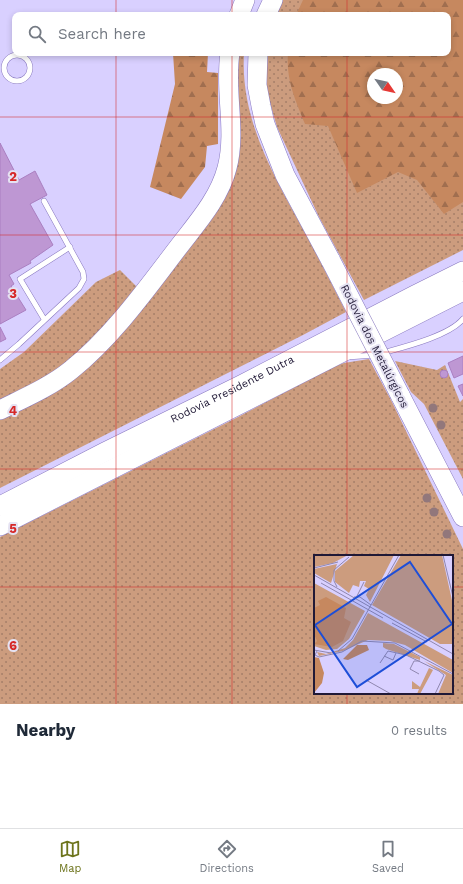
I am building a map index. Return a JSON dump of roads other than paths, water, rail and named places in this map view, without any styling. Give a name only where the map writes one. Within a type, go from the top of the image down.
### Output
[{"type":"highway","points":[[241,12],[245,0]]},
{"type":"highway","points":[[257,12],[261,0]]},
{"type":"highway","points":[[264,12],[268,0]]},
{"type":"highway","points":[[267,12],[273,0]]},
{"type":"highway","points":[[0,410],[57,380],[71,370],[94,348],[123,318],[216,197],[225,176],[230,155],[230,56]]},
{"type":"highway","name":"Rodovia dos Metalúrgicos","points":[[248,56],[249,88],[257,120],[268,148],[285,176],[331,261],[463,517]]},
{"type":"highway","name":"Rodovia dos Metalúrgicos","points":[[258,56],[257,85],[260,106],[265,124],[285,176]]},
{"type":"highway","name":"Rodovia Presidente Dutra","points":[[0,506],[463,271]]},
{"type":"highway","name":"Rodovia Presidente Dutra","points":[[0,526],[463,291]]},
{"type":"lane","points":[[12,56],[6,61],[2,73],[11,80],[19,81],[27,76],[30,69],[29,64],[23,56]]},
{"type":"lane","points":[[0,360],[83,282],[83,272],[44,201]]},
{"type":"lane","points":[[44,320],[20,278],[70,248]]},
{"type":"lane","points":[[334,357],[374,355],[393,350],[445,332],[456,327],[463,319]]}]
